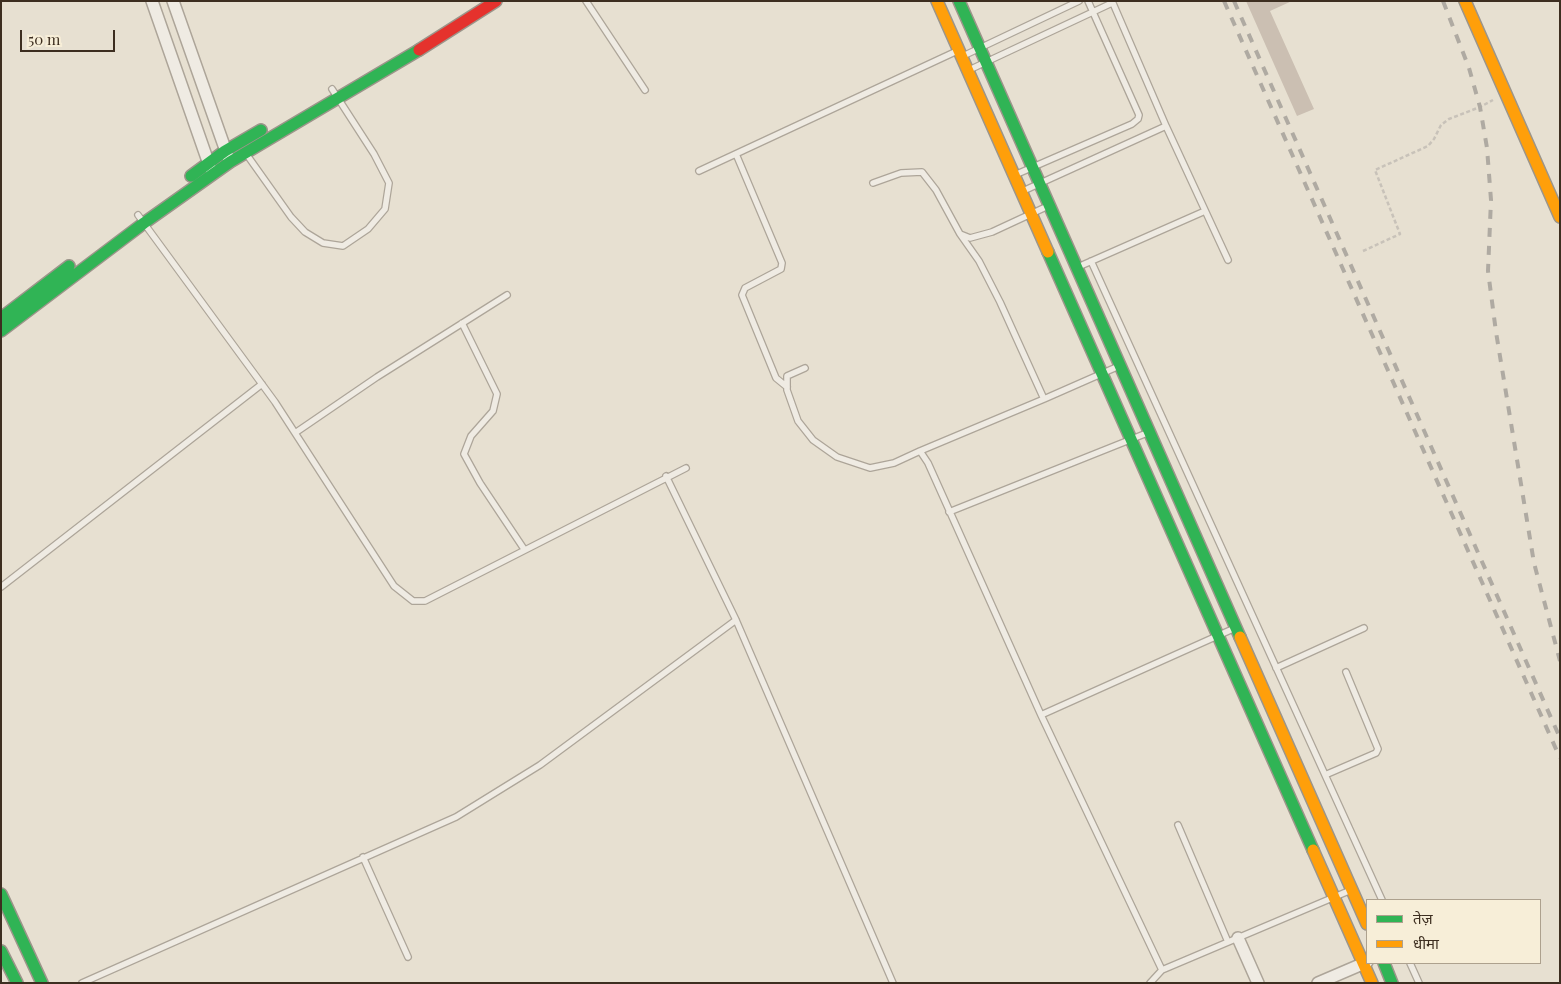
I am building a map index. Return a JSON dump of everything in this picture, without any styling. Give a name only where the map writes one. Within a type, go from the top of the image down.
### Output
[{"type":"street","points":[[152,1],[210,169]]},
{"type":"street","points":[[172,1],[230,162]]},
{"type":"street","points":[[210,169],[230,162],[242,148],[335,94],[475,1]]},
{"type":"street","points":[[335,94],[409,57],[496,1]]},
{"type":"street","points":[[937,1],[1130,440],[1366,963],[1318,983]]},
{"type":"street","points":[[959,1],[1366,922]]},
{"type":"street","points":[[1465,1],[1560,217]]},
{"type":"street","points":[[1,318],[210,169],[225,151],[242,148]]},
{"type":"street","points":[[1,332],[141,219]]},
{"type":"street","points":[[1291,797],[1308,790]]},
{"type":"street","points":[[1,894],[42,983]]},
{"type":"street","points":[[1233,940],[1258,983]]},
{"type":"street","points":[[1,951],[17,983]]},
{"type":"street","points":[[1366,964],[1372,983]]},
{"type":"street","points":[[1384,964],[1392,983]]},
{"type":"lane","points":[[586,1],[645,90]]},
{"type":"lane","points":[[698,171],[960,53],[980,48],[1079,1]]},
{"type":"lane","points":[[1015,175],[1132,124],[1138,119],[1139,115],[1088,1]]},
{"type":"lane","points":[[968,71],[1112,2],[1166,126],[1228,260]]},
{"type":"lane","points":[[242,148],[291,217],[305,232],[323,244],[343,246],[368,228],[386,209],[389,182],[335,94]]},
{"type":"lane","points":[[1022,191],[1166,126]]},
{"type":"lane","points":[[736,154],[782,263],[781,268],[745,288],[742,295],[776,378],[787,387]]},
{"type":"lane","points":[[873,183],[901,174],[922,172],[936,190],[960,234],[979,261],[1044,399]]},
{"type":"lane","points":[[960,234],[970,238],[977,237],[1050,205]]},
{"type":"lane","points":[[1078,267],[1205,211]]},
{"type":"lane","points":[[141,219],[262,384],[394,586],[413,601],[425,601],[666,476],[686,468]]},
{"type":"lane","points":[[1091,261],[1382,899]]},
{"type":"lane","points":[[295,433],[507,295]]},
{"type":"lane","points":[[462,323],[497,394],[493,411],[471,436],[464,454],[480,483],[524,550]]},
{"type":"lane","points":[[806,368],[787,376],[787,387],[798,421],[813,440],[837,457],[870,468],[894,463],[1121,366]]},
{"type":"lane","points":[[1,587],[262,384]]},
{"type":"lane","points":[[950,512],[1150,432]]},
{"type":"lane","points":[[920,451],[950,512],[1041,716],[1162,970]]},
{"type":"lane","points":[[666,476],[736,620],[892,983]]},
{"type":"lane","points":[[82,983],[456,817],[540,765],[736,620]]},
{"type":"lane","points":[[1041,716],[1237,628]]},
{"type":"lane","points":[[1276,668],[1364,628]]},
{"type":"lane","points":[[1325,775],[1376,753],[1378,749],[1346,672]]},
{"type":"lane","points":[[1178,825],[1233,940]]},
{"type":"lane","points":[[363,857],[408,957]]},
{"type":"lane","points":[[1150,983],[1162,970],[1352,890]]},
{"type":"lane","points":[[1410,964],[1419,983]]},
{"type":"path","points":[[1363,251],[1400,234],[1375,170],[1428,146],[1444,122],[1480,107],[1504,93]]},
{"type":"building","points":[[1246,1],[1292,1],[1270,11],[1314,109],[1297,116]]},
{"type":"railway","points":[[1224,1],[1560,758]]},
{"type":"railway","points":[[1234,1],[1560,738]]},
{"type":"railway","points":[[1443,1],[1469,68],[1480,107],[1487,148],[1491,200],[1488,271],[1496,332],[1534,563],[1560,661]]},
{"type":"traffic: fast","points":[[959,1],[1240,637]]},
{"type":"traffic: fast","points":[[1,331],[144,223],[230,162],[419,50]]},
{"type":"traffic: fast","points":[[191,176],[225,151],[261,130]]},
{"type":"traffic: fast","points":[[1048,252],[1313,850]]},
{"type":"traffic: fast","points":[[1,318],[69,266]]},
{"type":"traffic: fast","points":[[1,894],[42,983]]},
{"type":"traffic: fast","points":[[1,951],[17,983]]},
{"type":"traffic: fast","points":[[1384,964],[1392,983]]},
{"type":"traffic: slow","points":[[937,1],[1048,252]]},
{"type":"traffic: slow","points":[[1465,1],[1560,217]]},
{"type":"traffic: slow","points":[[1240,637],[1366,922]]},
{"type":"traffic: slow","points":[[1313,850],[1372,983]]},
{"type":"traffic: jam","points":[[419,50],[496,1]]}]
